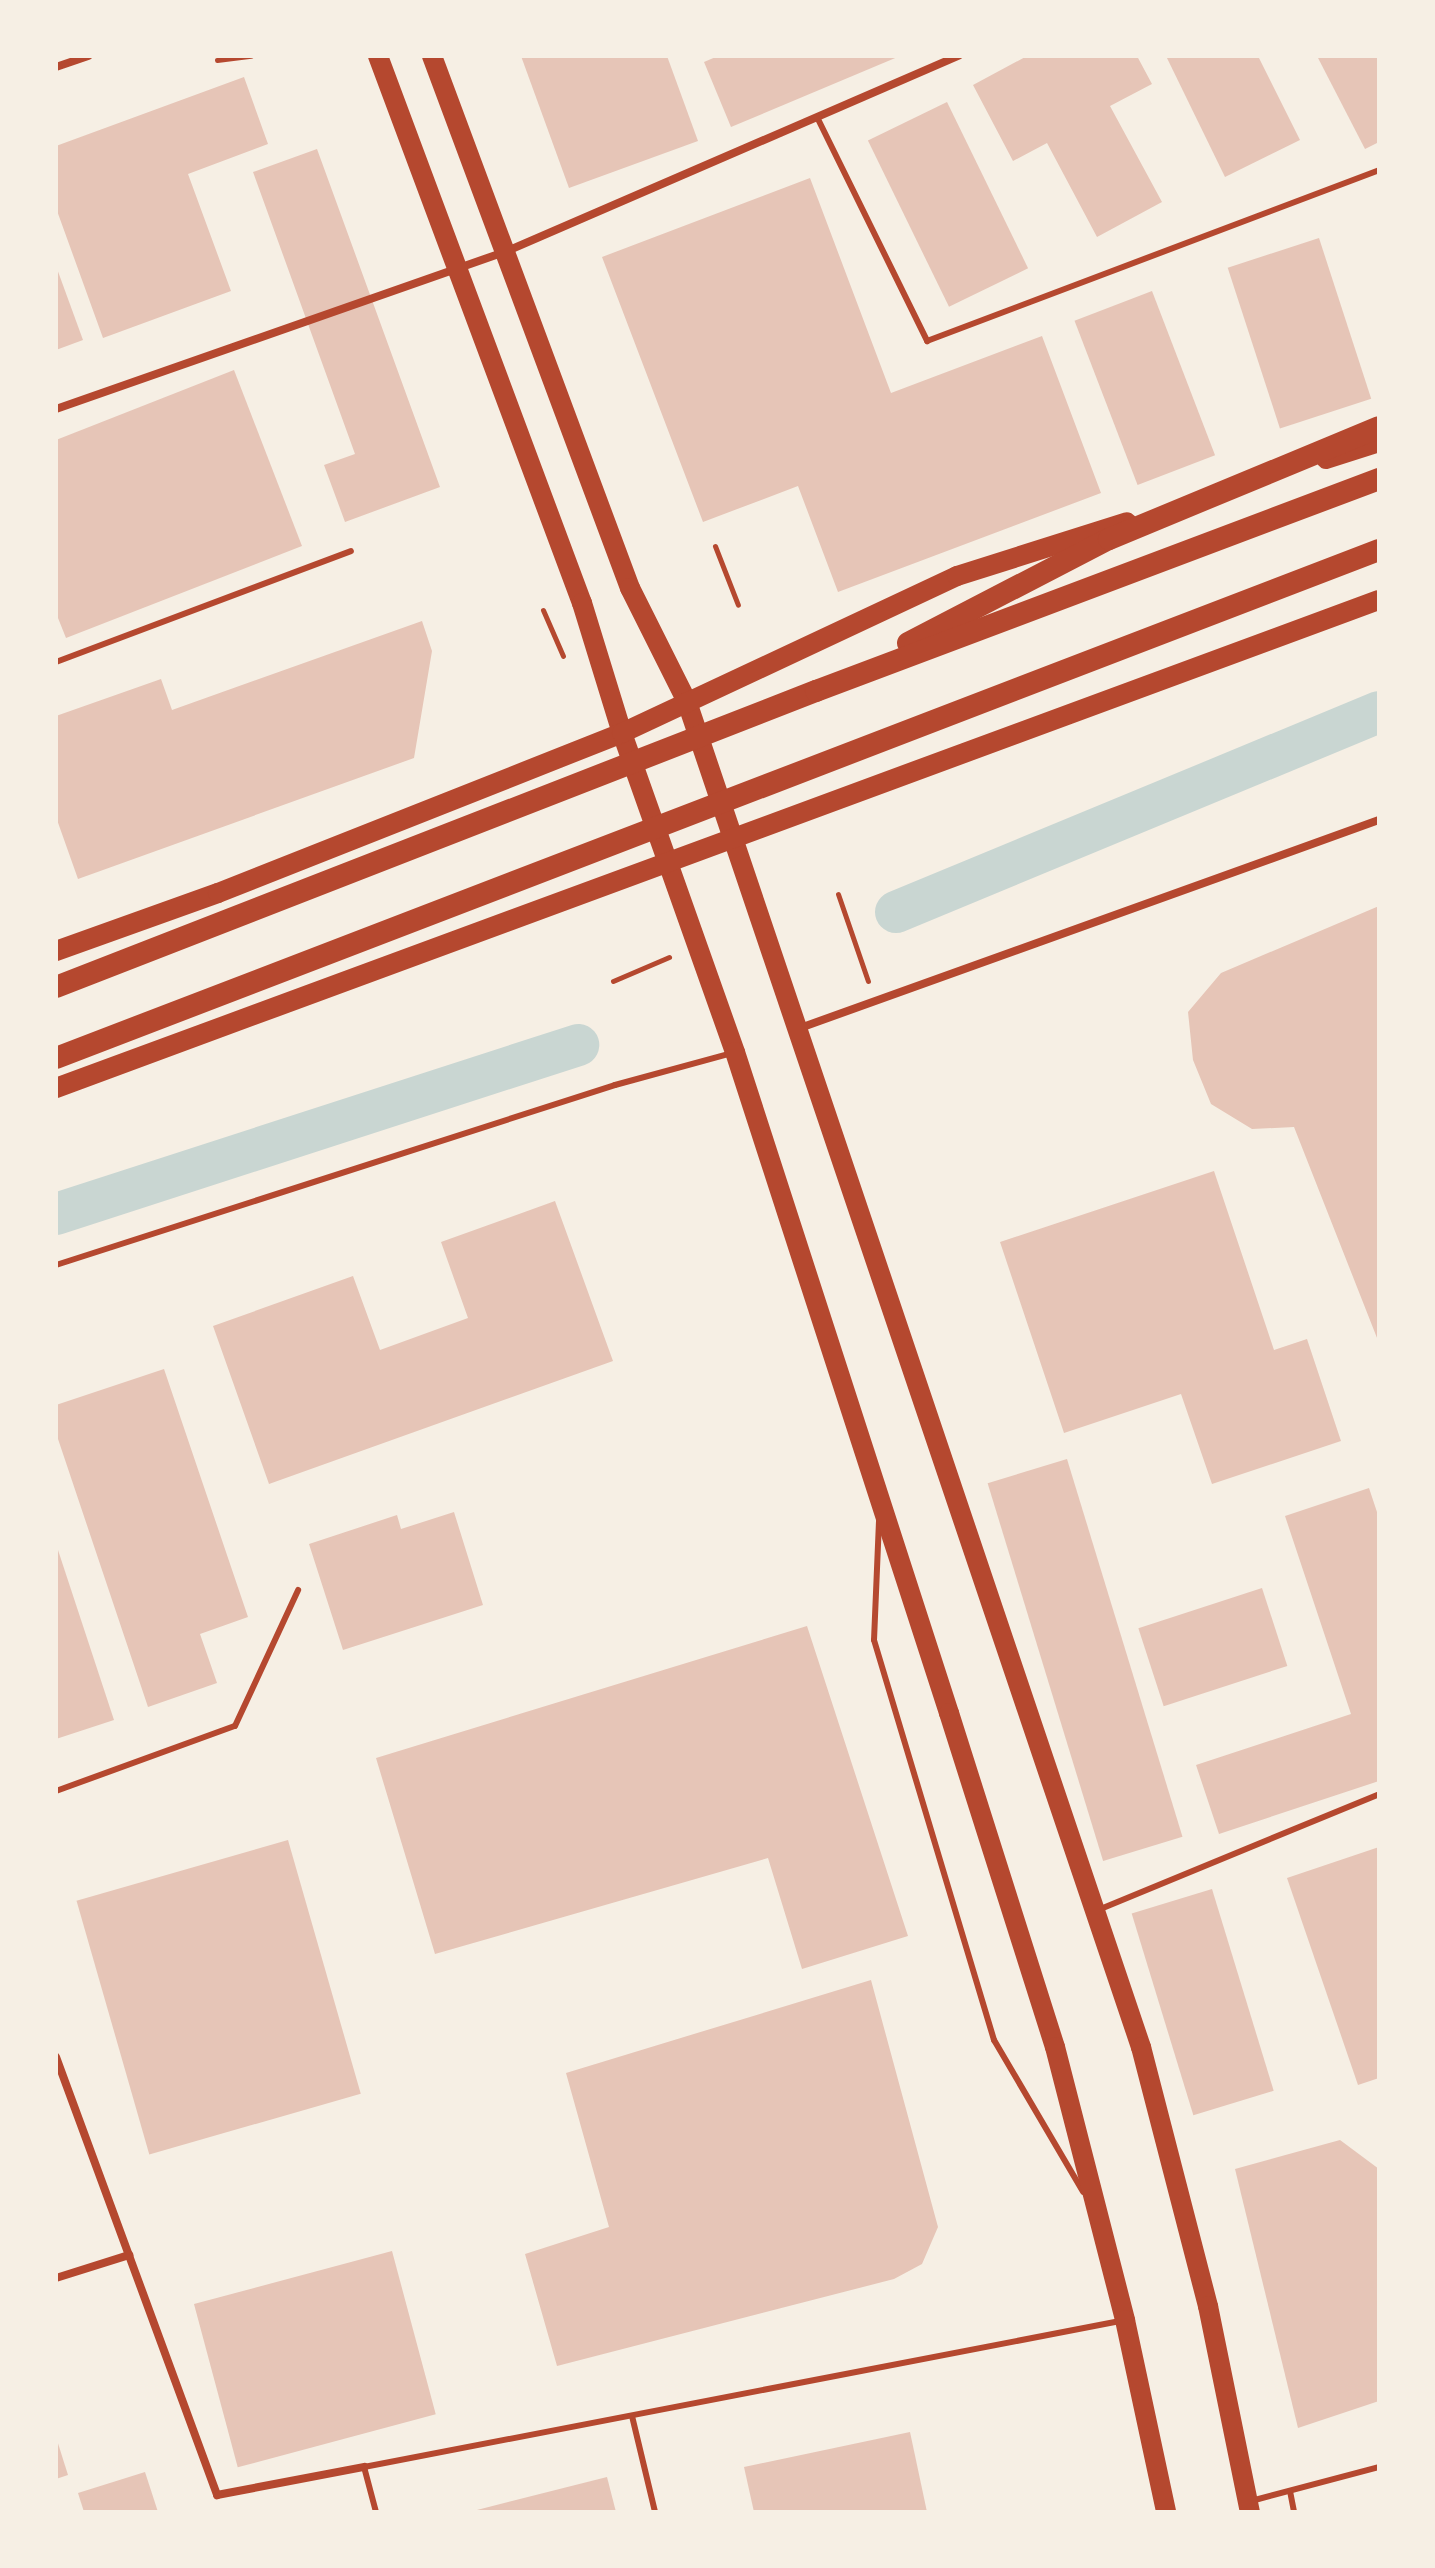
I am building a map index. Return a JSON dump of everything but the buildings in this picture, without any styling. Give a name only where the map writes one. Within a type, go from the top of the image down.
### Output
[{"type":"highway","points":[[816,691],[1109,539],[1379,427]]},
{"type":"highway","points":[[56,987],[816,691],[1379,479]]},
{"type":"highway","points":[[56,1058],[1379,550]]},
{"type":"main road","points":[[378,56],[582,603],[622,733],[735,1052],[1055,2047],[1125,2320],[1166,2512]]},
{"type":"main road","points":[[432,56],[630,588],[687,702],[1141,2047],[1208,2306],[1249,2507]]},
{"type":"main road","points":[[56,951],[218,893],[622,733],[957,576],[1379,442]]},
{"type":"main road","points":[[56,1088],[1376,603]]},
{"type":"street","points":[[56,67],[88,56]]},
{"type":"street","points":[[56,409],[505,252],[959,56]]},
{"type":"street","points":[[799,1028],[1379,820]]},
{"type":"street","points":[[56,2057],[217,2495],[364,2467]]},
{"type":"street","points":[[56,2278],[129,2255]]},
{"type":"lane","points":[[817,117],[927,341],[1379,170]]},
{"type":"lane","points":[[56,662],[351,551]]},
{"type":"lane","points":[[56,1265],[615,1085],[735,1052]]},
{"type":"lane","points":[[879,1507],[874,1640],[994,2040],[1095,2212]]},
{"type":"lane","points":[[56,1791],[235,1726],[298,1590]]},
{"type":"lane","points":[[1095,1911],[1379,1794]]},
{"type":"lane","points":[[376,2512],[364,2467],[1125,2320]]},
{"type":"lane","points":[[632,2416],[655,2512]]},
{"type":"lane","points":[[1249,2507],[1290,2491],[1379,2467]]},
{"type":"lane","points":[[1290,2491],[1294,2512]]},
{"type":"path","points":[[217,60],[251,56]]},
{"type":"path","points":[[715,546],[738,605]]},
{"type":"path","points":[[543,610],[565,659]]},
{"type":"path","points":[[838,894],[865,972]]},
{"type":"path","points":[[613,981],[673,955]]},
{"type":"waterway","points":[[896,912],[1379,712]]},
{"type":"waterway","points":[[56,1214],[578,1045]]}]
